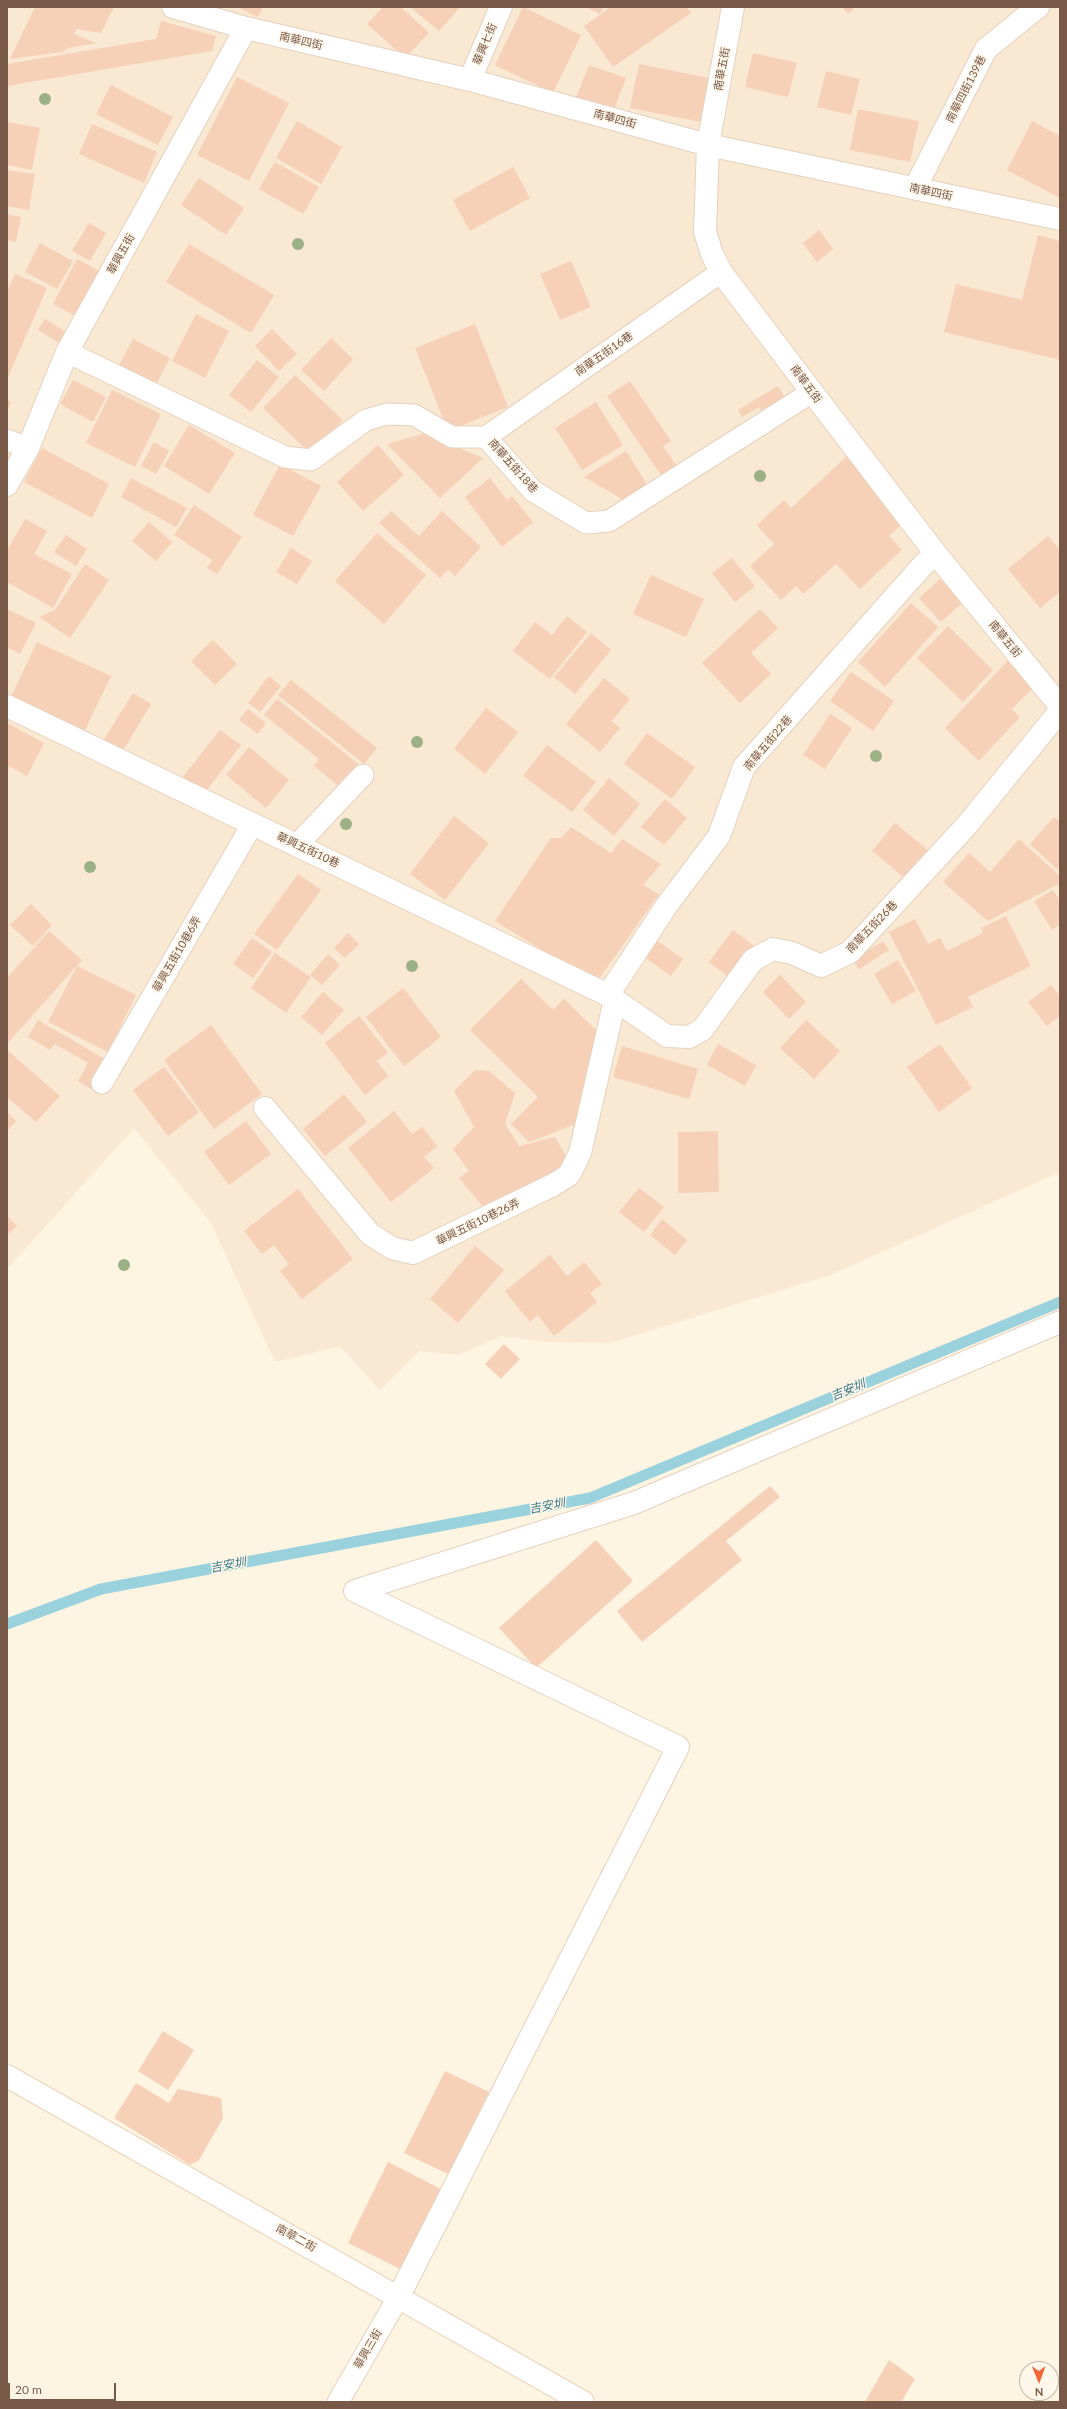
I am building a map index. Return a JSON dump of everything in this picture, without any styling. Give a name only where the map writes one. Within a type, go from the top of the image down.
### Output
[{"type":"street","name":"南華四街","points":[[173,7],[246,28],[470,80],[708,145],[1060,219]]},
{"type":"street","name":"華興七街","points":[[470,80],[501,7]]},
{"type":"street","name":"南華五街","points":[[733,7],[708,145],[705,232],[712,254],[722,272],[936,554],[1060,706]]},
{"type":"street","name":"南華四街139巷","points":[[915,188],[986,49],[1038,7]]},
{"type":"street","name":"華興五街","points":[[7,485],[28,448],[66,352],[246,28]]},
{"type":"street","name":"南華五街22巷","points":[[612,998],[667,905],[719,836],[744,767],[923,565],[936,554]]},
{"type":"street","name":"華興五街10巷","points":[[7,706],[252,825],[297,844],[612,998]]},
{"type":"street","name":"南華五街26巷","points":[[612,998],[668,1036],[689,1037],[702,1030],[753,960],[773,949],[792,953],[821,966],[850,952],[967,824],[1060,711]]},
{"type":"street","name":"華興五街10巷26弄","points":[[265,1108],[370,1234],[392,1248],[413,1253],[553,1185],[569,1174],[580,1154],[612,998]]},
{"type":"street","points":[[399,2296],[678,1747],[355,1591],[634,1503],[1060,1322]]},
{"type":"street","name":"南華二街","points":[[7,2076],[399,2296],[583,2402]]},
{"type":"lane","name":"南華五街16巷","points":[[486,437],[722,272]]},
{"type":"lane","name":"南華五街18巷","points":[[66,352],[285,457],[311,460],[366,420],[387,414],[414,415],[452,437],[486,437],[533,491],[586,523],[609,521],[812,392]]},
{"type":"lane","points":[[7,440],[28,448]]},
{"type":"lane","points":[[297,844],[363,775]]},
{"type":"lane","name":"華興五街10巷6弄","points":[[102,1083],[252,825]]},
{"type":"lane","name":"華興三街","points":[[338,2402],[399,2296]]},
{"type":"shaded area","points":[[7,7],[1060,7],[1060,1172],[830,1275],[610,1343],[547,1342],[501,1336],[458,1355],[419,1351],[380,1390],[340,1346],[275,1362],[211,1223],[134,1128],[7,1269]]},
{"type":"building","points":[[35,7],[114,7],[101,33],[77,29],[74,34],[96,43],[69,48],[62,52],[10,59]]},
{"type":"building","points":[[237,7],[263,7],[258,17]]},
{"type":"building","points":[[383,7],[401,7],[429,33],[405,58],[367,24]]},
{"type":"building","points":[[410,7],[460,7],[439,31]]},
{"type":"building","points":[[523,7],[581,35],[553,93],[495,65]]},
{"type":"building","points":[[586,7],[603,7],[600,14]]},
{"type":"building","points":[[611,7],[687,7],[691,13],[613,67],[584,26]]},
{"type":"building","points":[[842,7],[855,7],[848,14]]},
{"type":"building","points":[[161,21],[216,36],[212,51],[7,86],[7,64],[156,39]]},
{"type":"building","points":[[753,53],[797,63],[788,97],[745,87]]},
{"type":"building","points":[[639,64],[709,78],[701,122],[630,108]]},
{"type":"building","points":[[589,65],[626,78],[613,112],[576,98]]},
{"type":"building","points":[[826,71],[860,79],[851,115],[817,107]]},
{"type":"building","points":[[237,77],[289,103],[249,181],[197,155]]},
{"type":"building","points":[[111,85],[173,117],[158,145],[96,114]]},
{"type":"building","points":[[858,109],[919,121],[910,162],[850,150]]},
{"type":"building","points":[[297,121],[342,147],[321,184],[276,158]]},
{"type":"building","points":[[1032,121],[1060,136],[1060,198],[1007,170]]},
{"type":"building","points":[[7,122],[40,128],[32,170],[7,165]]},
{"type":"building","points":[[92,124],[157,152],[144,183],[79,154]]},
{"type":"building","points":[[275,162],[319,187],[303,214],[259,189]]},
{"type":"building","points":[[513,167],[530,198],[470,231],[453,200]]},
{"type":"building","points":[[7,170],[35,174],[29,210],[7,206]]},
{"type":"building","points":[[199,178],[244,208],[226,235],[181,205]]},
{"type":"building","points":[[7,214],[21,217],[16,242],[7,240]]},
{"type":"building","points":[[89,223],[106,233],[90,261],[72,251]]},
{"type":"building","points":[[819,230],[833,249],[817,262],[803,243]]},
{"type":"building","points":[[1038,235],[1060,241],[1060,360],[944,332],[956,284],[1022,300]]},
{"type":"building","points":[[40,243],[73,261],[57,289],[25,272]]},
{"type":"building","points":[[189,244],[274,295],[251,333],[166,282]]},
{"type":"building","points":[[77,259],[105,274],[81,319],[53,304]]},
{"type":"building","points":[[571,261],[591,307],[560,320],[540,274]]},
{"type":"building","points":[[15,274],[47,288],[7,379],[7,291]]},
{"type":"building","points":[[196,314],[229,331],[205,378],[172,361]]},
{"type":"building","points":[[45,319],[71,335],[64,346],[38,330]]},
{"type":"building","points":[[475,324],[508,407],[448,431],[415,348]]},
{"type":"building","points":[[272,329],[297,354],[279,371],[255,346]]},
{"type":"building","points":[[331,338],[353,359],[324,391],[301,370]]},
{"type":"building","points":[[133,339],[170,358],[153,390],[116,371]]},
{"type":"building","points":[[257,360],[279,377],[251,412],[229,395]]},
{"type":"building","points":[[295,375],[343,420],[311,454],[263,408]]},
{"type":"building","points":[[73,380],[106,397],[93,422],[60,404]]},
{"type":"building","points":[[630,381],[671,441],[663,446],[678,468],[663,478],[607,396]]},
{"type":"building","points":[[778,386],[789,404],[766,418],[759,407],[742,417],[738,410]]},
{"type":"building","points":[[112,390],[161,414],[135,467],[86,443]]},
{"type":"building","points":[[7,400],[11,402],[7,412]]},
{"type":"building","points":[[596,402],[623,445],[582,470],[555,428]]},
{"type":"building","points":[[189,425],[235,453],[209,494],[164,466]]},
{"type":"building","points":[[423,434],[483,458],[440,498],[387,444]]},
{"type":"building","points":[[154,442],[169,451],[156,474],[141,466]]},
{"type":"building","points":[[378,445],[404,475],[363,511],[337,482]]},
{"type":"building","points":[[42,448],[109,484],[92,518],[24,482]]},
{"type":"building","points":[[626,451],[649,488],[627,502],[584,477]]},
{"type":"building","points":[[846,457],[905,521],[889,536],[902,550],[860,589],[836,564],[803,594],[796,586],[781,600],[750,566],[774,544],[757,525],[784,500],[791,508]]},
{"type":"building","points":[[280,464],[321,486],[293,536],[253,515]]},
{"type":"building","points":[[131,478],[187,508],[176,527],[121,497]]},
{"type":"building","points":[[490,478],[507,500],[512,496],[533,522],[502,547],[465,497]]},
{"type":"building","points":[[194,505],[242,537],[217,574],[207,568],[212,560],[174,535]]},
{"type":"building","points":[[391,511],[419,536],[442,511],[481,547],[455,576],[448,570],[440,578],[379,523]]},
{"type":"building","points":[[25,519],[47,531],[34,554],[72,574],[53,608],[7,582],[7,551]]},
{"type":"building","points":[[149,522],[172,542],[156,561],[132,541]]},
{"type":"building","points":[[377,533],[426,575],[384,624],[335,581]]},
{"type":"building","points":[[66,535],[87,549],[76,566],[54,552]]},
{"type":"building","points":[[1048,536],[1060,550],[1060,592],[1040,608],[1008,569]]},
{"type":"building","points":[[291,548],[312,561],[297,584],[276,572]]},
{"type":"building","points":[[732,558],[755,586],[735,602],[712,573]]},
{"type":"building","points":[[85,564],[109,580],[70,638],[39,617],[55,610]]},
{"type":"building","points":[[651,575],[704,599],[686,637],[633,614]]},
{"type":"building","points":[[940,579],[962,603],[941,622],[919,598]]},
{"type":"building","points":[[911,603],[938,627],[885,687],[858,662]]},
{"type":"building","points":[[7,609],[36,623],[20,654],[7,647]]},
{"type":"building","points":[[760,609],[778,628],[751,653],[771,674],[740,703],[702,663]]},
{"type":"building","points":[[567,616],[587,632],[550,679],[513,651],[535,622],[552,635]]},
{"type":"building","points":[[948,626],[993,670],[963,702],[917,658]]},
{"type":"building","points":[[591,633],[611,650],[575,694],[554,677]]},
{"type":"building","points":[[213,640],[237,664],[215,685],[191,661]]},
{"type":"building","points":[[37,642],[111,676],[84,732],[11,697]]},
{"type":"building","points":[[1009,659],[1036,685],[1012,709],[1020,717],[979,761],[945,728]]},
{"type":"building","points":[[851,672],[894,701],[873,731],[830,701]]},
{"type":"building","points":[[269,676],[281,686],[260,712],[248,703]]},
{"type":"building","points":[[604,678],[630,699],[612,721],[620,728],[600,752],[566,724]]},
{"type":"building","points":[[291,680],[377,748],[364,764],[278,695]]},
{"type":"building","points":[[133,693],[151,704],[122,752],[103,741]]},
{"type":"building","points":[[277,699],[362,767],[344,790],[314,766],[319,759],[264,715]]},
{"type":"building","points":[[486,708],[518,732],[485,774],[454,749]]},
{"type":"building","points":[[248,709],[266,723],[258,734],[239,720]]},
{"type":"building","points":[[830,714],[852,728],[825,769],[803,755]]},
{"type":"building","points":[[7,723],[44,743],[27,776],[7,765]]},
{"type":"building","points":[[220,730],[241,745],[204,794],[183,777]]},
{"type":"building","points":[[647,733],[695,767],[672,799],[624,764]]},
{"type":"building","points":[[547,745],[596,782],[572,812],[523,776]]},
{"type":"building","points":[[249,747],[289,780],[266,808],[226,775]]},
{"type":"building","points":[[609,778],[640,804],[614,836],[583,810]]},
{"type":"building","points":[[665,799],[687,818],[664,845],[641,827]]},
{"type":"building","points":[[454,816],[489,843],[445,900],[410,874]]},
{"type":"building","points":[[1054,817],[1060,822],[1060,866],[1057,869],[1030,844]]},
{"type":"building","points":[[895,823],[929,851],[906,879],[872,851]]},
{"type":"building","points":[[571,827],[611,853],[622,839],[661,864],[643,885],[659,894],[596,983],[495,921],[551,838],[561,838]]},
{"type":"building","points":[[1019,839],[1060,876],[1060,883],[988,921],[943,882],[969,853],[990,872]]},
{"type":"building","points":[[298,874],[321,890],[277,950],[254,934]]},
{"type":"building","points":[[1053,890],[1060,901],[1060,924],[1052,930],[1034,901]]},
{"type":"building","points":[[31,904],[52,925],[33,946],[10,925]]},
{"type":"building","points":[[1006,916],[1031,966],[968,997],[973,1007],[936,1025],[889,932],[915,919],[928,944],[940,938],[947,951],[983,933],[981,928]]},
{"type":"building","points":[[733,930],[757,948],[733,980],[709,962]]},
{"type":"building","points":[[49,931],[82,960],[7,1044],[7,978]]},
{"type":"building","points":[[348,933],[359,944],[345,958],[334,948]]},
{"type":"building","points":[[252,938],[272,952],[253,978],[233,964]]},
{"type":"building","points":[[655,939],[683,959],[671,976],[643,956]]},
{"type":"building","points":[[883,941],[889,950],[859,969],[853,960]]},
{"type":"building","points":[[275,953],[311,977],[286,1013],[251,988]]},
{"type":"building","points":[[328,954],[340,965],[322,985],[310,975]]},
{"type":"building","points":[[898,960],[916,991],[892,1004],[874,974]]},
{"type":"building","points":[[77,966],[136,995],[108,1052],[48,1022]]},
{"type":"building","points":[[780,975],[806,1002],[789,1019],[763,992]]},
{"type":"building","points":[[521,979],[553,1010],[564,999],[602,1036],[584,1121],[529,1142],[511,1124],[538,1097],[470,1030]]},
{"type":"building","points":[[1051,985],[1060,996],[1060,1016],[1047,1026],[1028,1002]]},
{"type":"building","points":[[403,988],[441,1037],[404,1066],[366,1017]]},
{"type":"building","points":[[323,992],[344,1010],[322,1035],[301,1017]]},
{"type":"building","points":[[359,1016],[388,1053],[377,1061],[388,1076],[365,1095],[325,1043]]},
{"type":"building","points":[[38,1020],[108,1061],[91,1089],[78,1081],[88,1063],[55,1044],[50,1050],[28,1037]]},
{"type":"building","points":[[806,1020],[840,1051],[814,1079],[780,1048]]},
{"type":"building","points":[[211,1025],[262,1094],[214,1129],[164,1060]]},
{"type":"building","points":[[718,1044],[756,1065],[745,1086],[707,1065]]},
{"type":"building","points":[[940,1044],[972,1088],[939,1112],[907,1067]]},
{"type":"building","points":[[622,1046],[698,1069],[689,1099],[613,1077]]},
{"type":"building","points":[[7,1050],[60,1096],[36,1122],[7,1097]]},
{"type":"building","points":[[164,1067],[199,1112],[168,1136],[133,1090]]},
{"type":"building","points":[[475,1070],[489,1071],[515,1093],[505,1124],[519,1146],[555,1137],[571,1165],[485,1209],[459,1178],[469,1171],[453,1149],[474,1127],[454,1091]]},
{"type":"building","points":[[344,1094],[367,1122],[325,1156],[303,1129]]},
{"type":"building","points":[[394,1111],[412,1134],[422,1127],[437,1146],[424,1157],[434,1168],[391,1202],[348,1148]]},
{"type":"building","points":[[7,1112],[16,1121],[7,1131]]},
{"type":"building","points":[[246,1121],[271,1154],[229,1185],[204,1152]]},
{"type":"building","points":[[718,1131],[719,1192],[678,1193],[678,1132]]},
{"type":"building","points":[[639,1188],[664,1207],[644,1232],[619,1212]]},
{"type":"building","points":[[298,1189],[353,1259],[302,1299],[280,1271],[289,1264],[274,1245],[262,1254],[244,1231]]},
{"type":"building","points":[[7,1216],[17,1226],[7,1235]]},
{"type":"building","points":[[662,1219],[687,1240],[675,1255],[650,1235]]},
{"type":"building","points":[[475,1246],[504,1270],[458,1323],[430,1299]]},
{"type":"building","points":[[550,1255],[567,1276],[584,1262],[602,1284],[590,1293],[597,1302],[554,1336],[538,1315],[530,1322],[505,1291]]},
{"type":"building","points":[[504,1344],[520,1359],[501,1379],[485,1364]]},
{"type":"building","points":[[770,1486],[780,1497],[726,1541],[742,1560],[642,1642],[617,1611]]},
{"type":"building","points":[[596,1540],[633,1581],[536,1668],[499,1628]]},
{"type":"building","points":[[163,2031],[194,2050],[168,2090],[138,2071]]},
{"type":"building","points":[[445,2071],[489,2092],[448,2174],[404,2153]]},
{"type":"building","points":[[136,2083],[169,2103],[178,2089],[221,2098],[223,2118],[199,2160],[190,2165],[114,2118]]},
{"type":"building","points":[[388,2162],[441,2189],[400,2269],[348,2243]]},
{"type":"building","points":[[889,2360],[915,2379],[901,2402],[865,2402]]},
{"type":"waterway","name":"吉安圳","points":[[7,1624],[101,1589],[590,1498],[1060,1302]]}]
